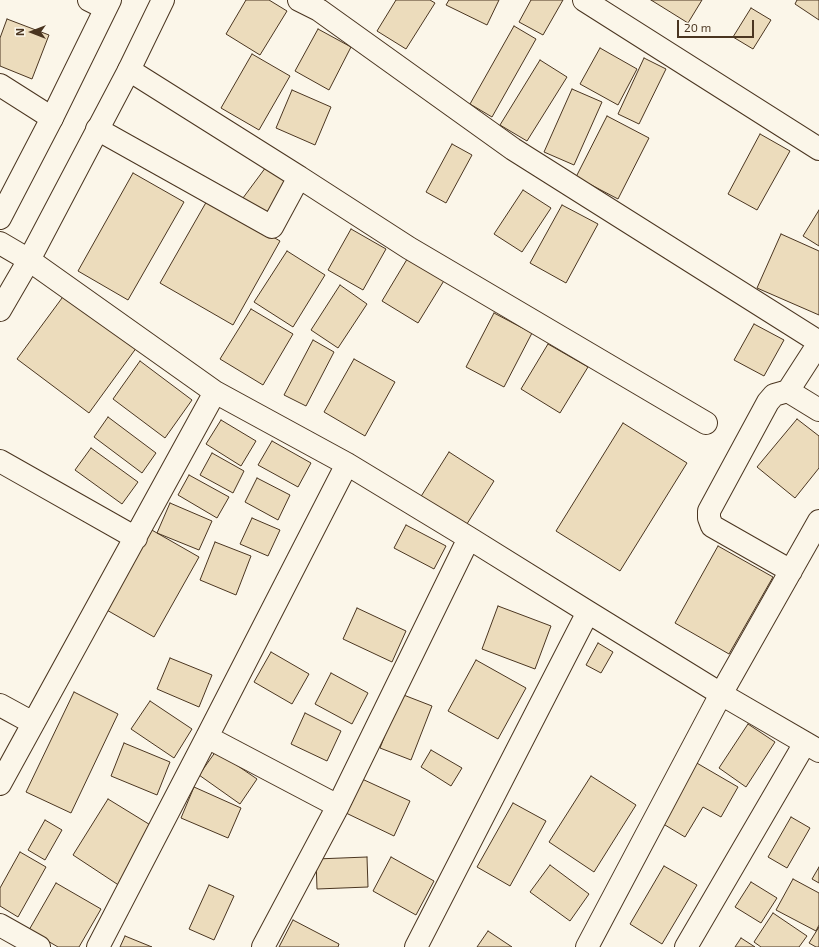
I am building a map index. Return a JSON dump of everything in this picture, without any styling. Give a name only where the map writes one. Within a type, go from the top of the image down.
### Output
[{"type":"street","points":[[0,310],[29,260],[129,70],[163,0]]},
{"type":"street","points":[[299,0],[319,10],[513,149],[819,342],[788,391],[774,395],[768,402],[708,511],[712,526],[791,572]]},
{"type":"street","points":[[584,0],[819,149]]},
{"type":"street","points":[[0,218],[5,196],[52,118],[101,3]]},
{"type":"street","points":[[129,70],[409,248],[706,423]]},
{"type":"street","points":[[0,86],[52,118]]},
{"type":"street","points":[[97,129],[272,227],[298,177]]},
{"type":"street","points":[[0,243],[29,260],[215,392],[346,464],[469,538],[721,694],[812,747],[686,947]]},
{"type":"street","points":[[788,391],[819,410]]},
{"type":"street","points":[[0,784],[215,392]]},
{"type":"street","points":[[0,461],[136,538]]},
{"type":"street","points":[[98,947],[346,464]]},
{"type":"street","points":[[591,945],[721,694],[819,521]]},
{"type":"street","points":[[263,947],[338,806],[469,538]]},
{"type":"street","points":[[416,947],[588,612]]},
{"type":"street","points":[[0,705],[33,723]]},
{"type":"street","points":[[207,737],[338,806]]},
{"type":"street","points":[[0,925],[40,947]]},
{"type":"building","points":[[246,0],[269,0],[287,11],[260,55],[226,34]]},
{"type":"building","points":[[396,0],[430,0],[435,3],[406,49],[377,31]]},
{"type":"building","points":[[449,0],[499,0],[487,25],[446,5]]},
{"type":"building","points":[[531,0],[563,0],[543,35],[519,22]]},
{"type":"building","points":[[651,0],[702,0],[688,23]]},
{"type":"building","points":[[797,0],[819,0],[819,20],[795,4]]},
{"type":"building","points":[[751,8],[771,20],[753,49],[733,37]]},
{"type":"building","points":[[7,19],[49,35],[32,79],[0,66],[0,38]]},
{"type":"building","points":[[514,26],[536,39],[492,117],[470,104]]},
{"type":"building","points":[[318,29],[351,47],[329,90],[295,71]]},
{"type":"building","points":[[600,48],[637,69],[618,105],[580,84]]},
{"type":"building","points":[[252,54],[290,76],[259,130],[221,108]]},
{"type":"building","points":[[644,58],[666,69],[639,124],[618,114]]},
{"type":"building","points":[[540,60],[567,77],[527,141],[500,125]]},
{"type":"building","points":[[572,89],[602,102],[574,165],[544,152]]},
{"type":"building","points":[[292,90],[331,107],[315,145],[276,128]]},
{"type":"building","points":[[607,116],[649,138],[618,199],[576,177]]},
{"type":"building","points":[[760,134],[790,151],[757,210],[728,194]]},
{"type":"building","points":[[452,144],[472,155],[446,203],[426,192]]},
{"type":"building","points":[[266,167],[289,184],[263,219],[240,202]]},
{"type":"building","points":[[133,173],[184,202],[128,300],[78,271]]},
{"type":"building","points":[[523,190],[551,208],[522,252],[494,234]]},
{"type":"building","points":[[208,199],[280,241],[233,325],[160,283]]},
{"type":"building","points":[[562,205],[598,224],[566,283],[530,263]]},
{"type":"building","points":[[819,210],[819,246],[803,236]]},
{"type":"building","points":[[351,229],[386,249],[363,290],[328,270]]},
{"type":"building","points":[[781,234],[819,251],[819,315],[757,288]]},
{"type":"building","points":[[287,251],[325,275],[293,327],[254,302]]},
{"type":"building","points":[[409,256],[445,279],[418,323],[382,301]]},
{"type":"building","points":[[340,285],[367,304],[338,348],[311,330]]},
{"type":"building","points":[[65,294],[137,347],[89,413],[17,359]]},
{"type":"building","points":[[251,309],[293,334],[263,385],[220,359]]},
{"type":"building","points":[[494,313],[532,333],[504,387],[466,367]]},
{"type":"building","points":[[754,324],[784,340],[764,376],[734,360]]},
{"type":"building","points":[[313,340],[334,352],[306,406],[284,395]]},
{"type":"building","points":[[548,344],[588,367],[560,413],[521,389]]},
{"type":"building","points":[[354,359],[395,382],[365,436],[324,412]]},
{"type":"building","points":[[140,361],[192,400],[165,438],[113,399]]},
{"type":"building","points":[[108,417],[156,453],[142,473],[94,437]]},
{"type":"building","points":[[797,419],[819,436],[819,468],[795,498],[757,467]]},
{"type":"building","points":[[221,420],[256,441],[241,466],[206,444]]},
{"type":"building","points":[[623,423],[687,463],[620,571],[556,531]]},
{"type":"building","points":[[272,441],[311,463],[298,487],[258,465]]},
{"type":"building","points":[[91,448],[138,482],[122,504],[75,470]]},
{"type":"building","points":[[449,452],[494,481],[465,527],[420,498]]},
{"type":"building","points":[[212,453],[244,471],[233,493],[200,475]]},
{"type":"building","points":[[189,475],[229,497],[217,518],[178,495]]},
{"type":"building","points":[[257,478],[290,495],[278,520],[245,502]]},
{"type":"building","points":[[170,503],[212,521],[199,550],[157,533]]},
{"type":"building","points":[[252,518],[280,530],[268,556],[240,544]]},
{"type":"building","points":[[406,525],[446,546],[434,569],[394,548]]},
{"type":"building","points":[[150,529],[199,557],[154,637],[105,609]]},
{"type":"building","points":[[215,542],[251,556],[236,595],[200,580]]},
{"type":"building","points":[[718,546],[773,577],[729,654],[675,623]]},
{"type":"building","points":[[498,606],[551,626],[535,669],[482,649]]},
{"type":"building","points":[[357,608],[406,631],[392,662],[343,639]]},
{"type":"building","points":[[598,643],[613,652],[601,673],[586,665]]},
{"type":"building","points":[[271,652],[309,674],[292,704],[254,682]]},
{"type":"building","points":[[170,658],[212,675],[199,707],[157,689]]},
{"type":"building","points":[[476,660],[526,688],[498,739],[448,711]]},
{"type":"building","points":[[331,673],[368,693],[352,724],[315,704]]},
{"type":"building","points":[[74,692],[118,714],[71,813],[26,792]]},
{"type":"building","points":[[401,694],[432,706],[411,760],[380,748]]},
{"type":"building","points":[[150,701],[192,729],[174,758],[131,729]]},
{"type":"building","points":[[305,713],[341,731],[327,761],[291,744]]},
{"type":"building","points":[[748,724],[775,742],[746,787],[719,768]]},
{"type":"building","points":[[124,743],[170,762],[157,795],[111,776]]},
{"type":"building","points":[[431,750],[462,768],[451,786],[421,767]]},
{"type":"building","points":[[216,751],[257,779],[240,804],[199,775]]},
{"type":"building","points":[[695,762],[738,787],[721,817],[703,807],[685,837],[660,822]]},
{"type":"building","points":[[591,776],[636,805],[594,872],[549,842]]},
{"type":"building","points":[[362,779],[410,801],[394,836],[346,813]]},
{"type":"building","points":[[194,787],[241,808],[228,838],[181,818]]},
{"type":"building","points":[[108,799],[152,826],[120,886],[73,855]]},
{"type":"building","points":[[513,803],[546,821],[510,886],[477,867]]},
{"type":"building","points":[[791,817],[810,828],[787,868],[768,857]]},
{"type":"building","points":[[45,820],[62,830],[45,860],[28,850]]},
{"type":"building","points":[[20,852],[46,867],[18,917],[0,906],[0,888]]},
{"type":"building","points":[[367,857],[368,887],[317,889],[316,859]]},
{"type":"building","points":[[391,857],[434,881],[416,915],[373,891]]},
{"type":"building","points":[[550,865],[589,894],[570,921],[530,892]]},
{"type":"building","points":[[664,866],[697,885],[662,944],[630,924]]},
{"type":"building","points":[[819,867],[819,883],[812,879]]},
{"type":"building","points":[[793,879],[819,893],[819,925],[816,931],[776,910]]},
{"type":"building","points":[[751,882],[777,898],[761,923],[735,907]]},
{"type":"building","points":[[56,883],[101,909],[79,947],[58,947],[29,930]]},
{"type":"building","points":[[209,885],[234,896],[214,940],[189,929]]},
{"type":"building","points":[[773,913],[807,936],[799,947],[761,947],[754,942]]},
{"type":"building","points":[[293,920],[339,944],[338,947],[279,947]]},
{"type":"building","points":[[819,927],[819,947],[816,947],[809,943]]},
{"type":"building","points":[[488,931],[512,947],[477,947]]},
{"type":"building","points":[[125,936],[152,947],[120,947]]},
{"type":"building","points":[[741,938],[755,947],[735,947]]}]
